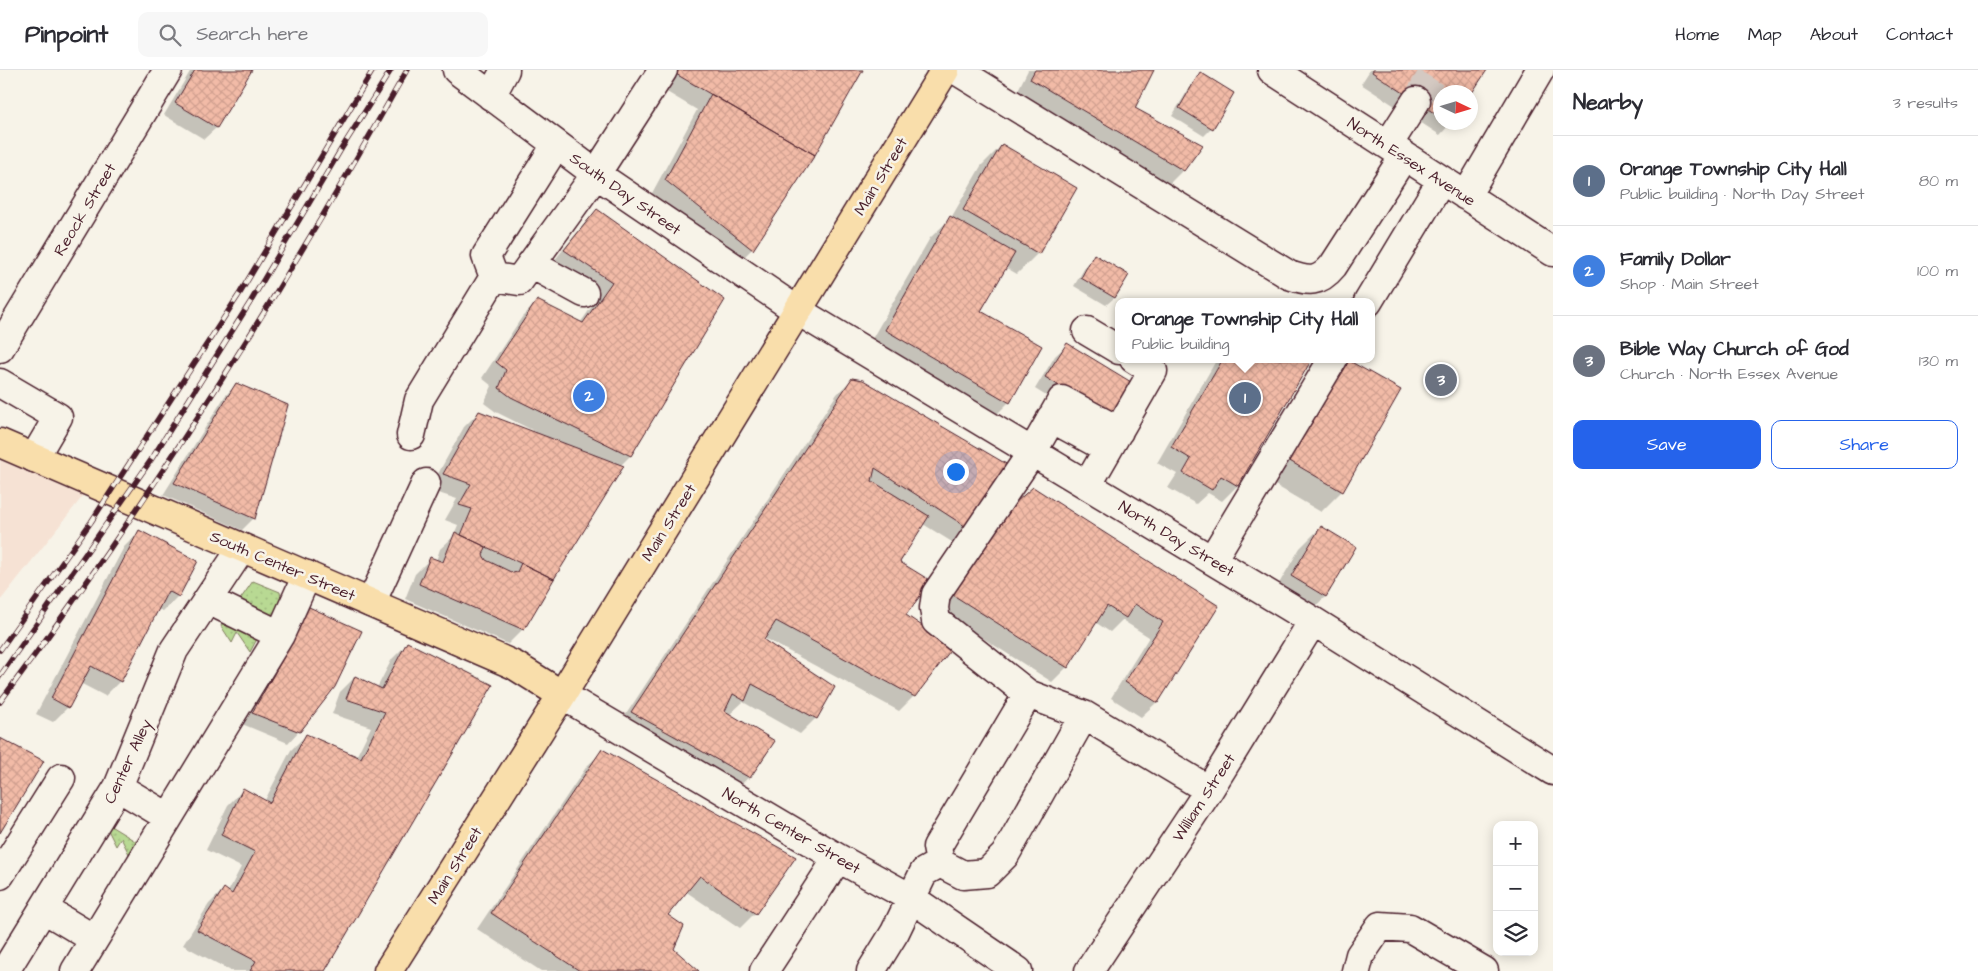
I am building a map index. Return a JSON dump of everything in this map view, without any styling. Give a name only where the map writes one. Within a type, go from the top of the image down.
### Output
[{"type":"main road","name":"Main Street","points":[[388,971],[562,694],[946,70]]},
{"type":"main road","name":"South Center Street","points":[[0,444],[514,665],[562,694]]},
{"type":"street","name":"Reock Street","points":[[0,348],[168,70]]},
{"type":"street","name":"South Day Street","points":[[457,70],[596,174],[798,311]]},
{"type":"street","points":[[491,96],[505,70]]},
{"type":"street","points":[[494,277],[519,281],[596,174],[663,70]]},
{"type":"street","points":[[956,70],[1289,275],[1304,281],[1317,279],[1326,274],[1333,266],[1396,150],[1416,101]]},
{"type":"street","name":"North Essex Avenue","points":[[1272,70],[1553,252]]},
{"type":"street","points":[[1466,196],[1540,70]]},
{"type":"street","points":[[494,277],[486,256],[556,145]]},
{"type":"street","points":[[1370,298],[1441,181]]},
{"type":"street","points":[[531,264],[584,293]]},
{"type":"street","points":[[410,435],[419,400],[494,277]]},
{"type":"street","name":"North Day Street","points":[[798,311],[1313,621],[1553,771]]},
{"type":"street","points":[[1087,330],[1115,348]]},
{"type":"street","points":[[1088,484],[1153,371],[1140,363]]},
{"type":"street","points":[[1212,560],[1331,363]]},
{"type":"street","points":[[0,382],[58,417],[34,458]]},
{"type":"street","points":[[1114,440],[1062,400],[1033,451],[936,594],[934,608],[936,621],[1028,694],[1084,715],[1209,790]]},
{"type":"street","points":[[371,603],[426,483]]},
{"type":"street","name":"Center Alley","points":[[5,971],[118,787],[174,650],[242,548]]},
{"type":"street","points":[[75,971],[280,635],[307,575]]},
{"type":"street","points":[[208,600],[280,635]]},
{"type":"street","name":"William Street","points":[[1089,971],[1209,790],[1313,621]]},
{"type":"street","name":"North Center Street","points":[[562,694],[838,858],[911,898],[1018,971]]},
{"type":"street","points":[[940,863],[937,847],[1028,694]]},
{"type":"street","points":[[940,863],[963,875],[987,874],[1005,855],[1084,715]]},
{"type":"street","points":[[0,875],[61,778]]},
{"type":"street","points":[[118,787],[168,818]]},
{"type":"street","points":[[764,971],[838,858]]},
{"type":"street","points":[[871,971],[895,932],[924,872],[940,863]]},
{"type":"street","points":[[44,909],[94,939]]},
{"type":"street","points":[[1356,971],[1360,955],[1380,926],[1410,928],[1484,971]]},
{"type":"shaded area","points":[[0,444],[94,482],[0,601]]},
{"type":"green space","points":[[253,581],[280,592],[281,600],[272,620],[237,604]]},
{"type":"green space","points":[[223,622],[257,639],[250,652],[237,633],[232,643],[221,626]]},
{"type":"green space","points":[[104,822],[140,844],[131,858],[121,838],[116,846]]},
{"type":"building","points":[[195,70],[252,70],[217,128],[175,103]]},
{"type":"building","points":[[669,70],[863,70],[815,155]]},
{"type":"building","points":[[1035,70],[1154,70],[1135,108],[1203,145],[1184,171],[1030,79]]},
{"type":"building","points":[[1373,70],[1487,70],[1477,85],[1433,85],[1433,112],[1372,72]]},
{"type":"building","points":[[1200,72],[1234,93],[1213,129],[1179,108]]},
{"type":"building","points":[[711,94],[815,155],[753,250],[665,180]]},
{"type":"building","points":[[1002,144],[1077,188],[1039,254],[963,210]]},
{"type":"building","points":[[597,209],[725,300],[631,456],[511,397],[499,388],[506,370],[496,362],[537,300],[583,323],[612,282],[564,250]]},
{"type":"building","points":[[950,216],[1015,253],[981,311],[1042,346],[1010,403],[885,330]]},
{"type":"building","points":[[1094,254],[1129,275],[1115,298],[1081,278]]},
{"type":"building","points":[[1067,343],[1136,385],[1114,420],[1045,377]]},
{"type":"building","points":[[1221,363],[1310,363],[1238,486],[1221,476],[1212,490],[1183,473],[1191,459],[1171,447]]},
{"type":"building","points":[[1344,363],[1353,363],[1401,390],[1343,492],[1288,460]]},
{"type":"building","points":[[852,378],[863,380],[1008,465],[968,528],[875,468],[872,481],[929,516],[900,562],[931,581],[906,615],[953,647],[915,697],[776,621],[764,640],[835,687],[817,719],[752,684],[745,701],[733,694],[725,711],[775,741],[750,778],[631,712]]},
{"type":"building","points":[[236,383],[288,405],[255,519],[174,483]]},
{"type":"building","points":[[479,411],[624,466],[554,579],[461,535],[472,509],[459,505],[471,484],[443,474]]},
{"type":"building","points":[[1033,487],[1219,606],[1158,703],[1125,682],[1163,622],[1135,604],[1126,618],[1107,606],[1068,668],[953,595],[1007,510]]},
{"type":"building","points":[[1321,526],[1356,547],[1326,597],[1291,576]]},
{"type":"building","points":[[139,530],[198,561],[179,597],[168,591],[121,682],[91,666],[69,708],[51,698]]},
{"type":"building","points":[[455,532],[486,547],[483,555],[486,560],[513,573],[517,572],[521,563],[554,579],[524,630],[419,584],[430,557],[443,562]]},
{"type":"building","points":[[309,607],[362,631],[335,687],[300,732],[252,713]]},
{"type":"building","points":[[407,642],[493,685],[325,971],[250,971],[256,961],[197,930],[224,888],[232,894],[255,852],[221,835],[243,788],[270,803],[306,734],[361,758],[385,712],[346,699],[355,676],[382,689]]},
{"type":"building","points":[[0,738],[44,761],[0,833]]},
{"type":"building","points":[[602,749],[796,857],[756,914],[700,876],[668,915],[684,926],[674,949],[699,971],[580,971],[491,913]]},
{"type":"tunnel","points":[[1416,101],[1435,70]]},
{"type":"railway","points":[[0,650],[91,522],[240,293],[373,70]]},
{"type":"railway","points":[[0,676],[151,460],[251,301],[340,151],[391,70]]},
{"type":"railway","points":[[0,702],[110,549],[214,392],[313,232],[407,70]]},
{"type":"place","name":"Bible Way Church of God","points":[[1441,380]]},
{"type":"place","name":"Family Dollar","points":[[589,396]]},
{"type":"place","name":"Orange Township City Hall","points":[[1245,398]]}]
